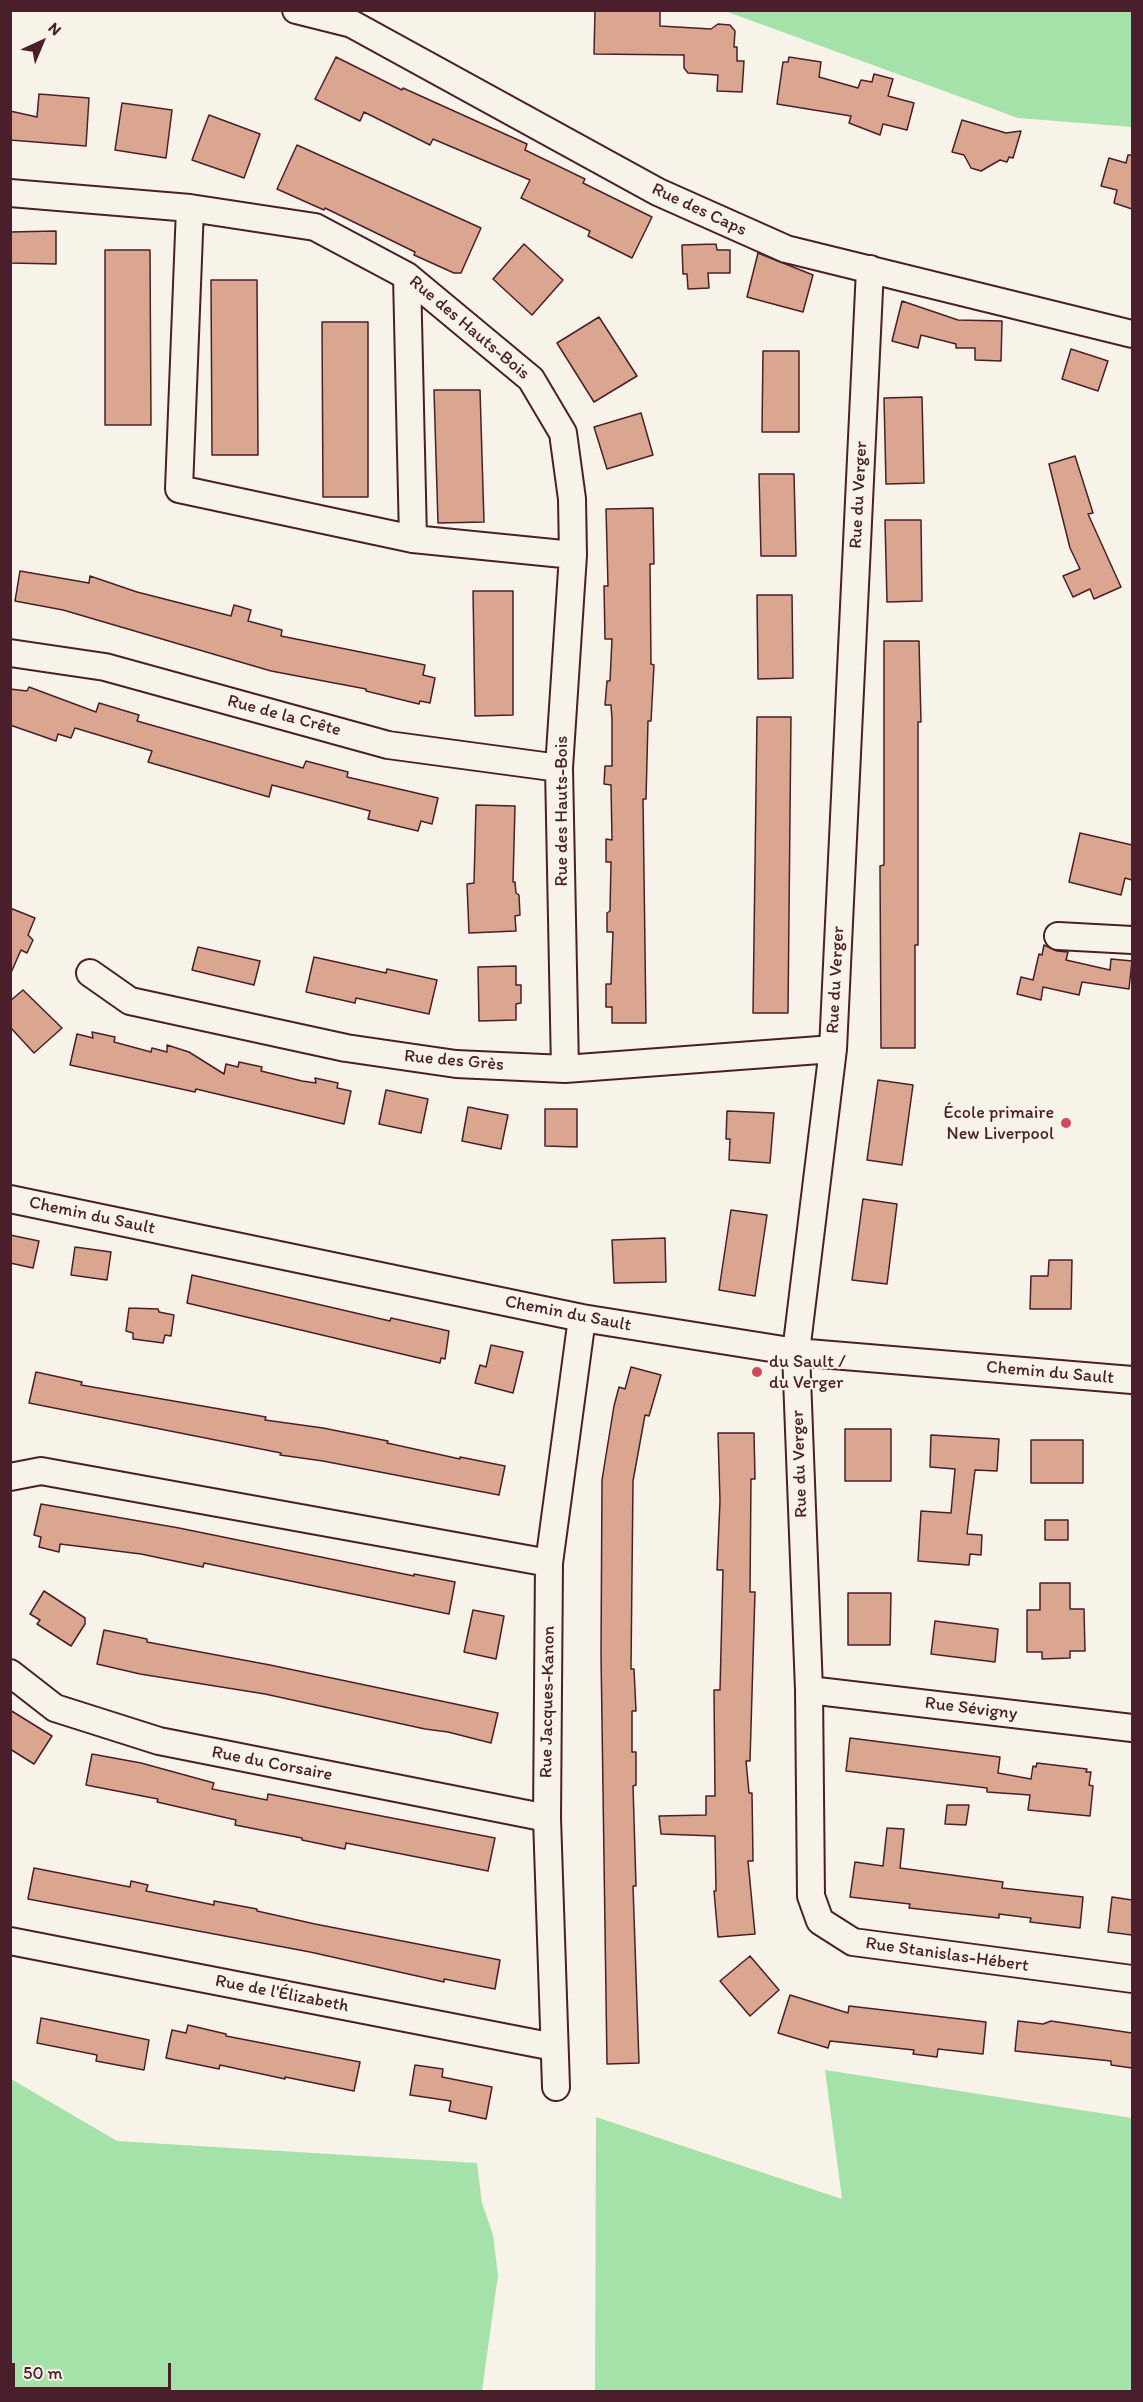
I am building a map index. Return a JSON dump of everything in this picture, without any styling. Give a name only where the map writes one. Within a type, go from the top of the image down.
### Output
[{"type":"street","name":"Rue des Caps","points":[[296,10],[352,24],[657,192],[786,249],[1132,334]]},
{"type":"street","name":"Rue des Hauts-Bois","points":[[10,193],[190,208],[315,227],[407,276],[531,379],[563,433],[572,499],[573,555],[559,768],[565,1069]]},
{"type":"street","points":[[190,208],[179,489],[412,539],[573,555]]},
{"type":"street","name":"Rue du Verger","points":[[809,1690],[796,1352],[833,1049],[870,269]]},
{"type":"street","points":[[407,276],[412,539]]},
{"type":"street","name":"Rue de la Crête","points":[[10,653],[105,667],[388,745],[559,768]]},
{"type":"street","points":[[1058,936],[1132,940]]},
{"type":"street","name":"Rue des Grès","points":[[90,973],[130,1001],[346,1048],[456,1064],[565,1069],[833,1049]]},
{"type":"street","name":"Chemin du Sault","points":[[10,1199],[582,1318],[796,1352],[1132,1380]]},
{"type":"street","name":"Rue Jacques-Kanon","points":[[556,2087],[547,1818],[549,1563],[582,1318]]},
{"type":"street","points":[[10,1477],[41,1471],[549,1563]]},
{"type":"street","name":"Rue du Corsaire","points":[[10,1673],[56,1708],[159,1741],[547,1818]]},
{"type":"street","name":"Rue Sévigny","points":[[809,1690],[1132,1728]]},
{"type":"street","name":"Rue Stanislas-Hébert","points":[[809,1690],[811,1896],[820,1921],[853,1942],[1132,1979]]},
{"type":"street","name":"Rue de l'Élizabeth","points":[[10,1941],[554,2047]]},
{"type":"green space","points":[[725,11],[1132,11],[1132,127],[1018,118]]},
{"type":"green space","points":[[825,2070],[1132,2118],[1132,2391],[595,2391],[596,2117],[842,2199]]},
{"type":"green space","points":[[11,2079],[117,2141],[477,2163],[482,2203],[493,2235],[498,2275],[482,2391],[11,2391]]},
{"type":"building","points":[[595,10],[660,10],[660,26],[711,29],[718,24],[730,25],[735,31],[734,47],[737,47],[737,61],[744,61],[742,92],[717,91],[718,75],[688,73],[684,68],[684,55],[594,54]]},
{"type":"building","points":[[336,57],[402,90],[403,88],[527,144],[525,150],[585,179],[583,183],[652,217],[632,258],[588,236],[590,231],[521,198],[530,180],[433,139],[430,145],[364,112],[360,121],[315,99]]},
{"type":"building","points":[[789,57],[821,62],[819,77],[858,88],[861,80],[872,82],[874,74],[893,79],[888,96],[914,103],[907,130],[883,124],[880,135],[849,123],[851,116],[777,104],[783,62],[788,62]]},
{"type":"building","points":[[39,94],[89,98],[86,146],[10,140],[10,111],[37,117]]},
{"type":"building","points":[[122,103],[172,110],[166,158],[115,150]]},
{"type":"building","points":[[209,115],[260,134],[244,178],[192,160]]},
{"type":"building","points":[[962,120],[1006,133],[1021,131],[1013,158],[1009,157],[1007,162],[1000,160],[981,171],[971,168],[964,155],[952,152]]},
{"type":"building","points":[[297,145],[481,228],[461,273],[454,273],[414,255],[415,252],[325,208],[324,210],[277,189]]},
{"type":"building","points":[[1128,155],[1132,155],[1132,209],[1114,203],[1117,190],[1101,186],[1109,158],[1126,163]]},
{"type":"building","points":[[56,231],[56,264],[10,263],[10,232]]},
{"type":"building","points":[[524,244],[563,280],[532,315],[493,279]]},
{"type":"building","points":[[716,244],[717,250],[730,250],[730,273],[708,273],[709,288],[688,289],[687,274],[683,274],[682,245]]},
{"type":"building","points":[[105,250],[150,250],[151,425],[105,425]]},
{"type":"building","points":[[758,253],[813,275],[803,312],[747,297]]},
{"type":"building","points":[[211,280],[257,280],[258,455],[212,455]]},
{"type":"building","points":[[902,301],[958,320],[1002,321],[1001,361],[975,360],[975,348],[956,348],[956,344],[921,335],[918,348],[892,341]]},
{"type":"building","points":[[599,317],[637,376],[594,402],[557,343]]},
{"type":"building","points":[[322,322],[368,322],[368,497],[323,497]]},
{"type":"building","points":[[1071,349],[1108,361],[1098,391],[1062,379]]},
{"type":"building","points":[[763,351],[799,351],[799,432],[762,432]]},
{"type":"building","points":[[434,390],[480,390],[484,522],[438,523]]},
{"type":"building","points":[[922,397],[924,483],[886,484],[884,398]]},
{"type":"building","points":[[641,413],[653,455],[607,469],[594,427]]},
{"type":"building","points":[[1075,456],[1093,513],[1088,514],[1121,587],[1094,599],[1090,589],[1073,597],[1063,576],[1080,569],[1070,548],[1049,464]]},
{"type":"building","points":[[759,474],[794,474],[796,556],[761,556]]},
{"type":"building","points":[[653,508],[654,564],[650,564],[651,664],[654,665],[651,721],[648,721],[646,799],[643,799],[646,1023],[612,1023],[612,1007],[606,1007],[606,984],[611,984],[613,932],[607,932],[611,862],[606,862],[606,839],[612,840],[611,785],[604,784],[605,766],[612,766],[611,705],[605,705],[607,681],[610,681],[612,639],[605,639],[604,586],[608,586],[606,509]]},
{"type":"building","points":[[885,520],[921,520],[922,601],[887,602]]},
{"type":"building","points":[[20,571],[89,583],[90,576],[137,592],[231,616],[234,605],[251,610],[248,621],[282,630],[281,636],[425,665],[423,675],[435,678],[430,703],[420,701],[419,704],[366,691],[366,689],[271,671],[63,610],[15,601]]},
{"type":"building","points":[[473,591],[513,591],[513,715],[475,716]]},
{"type":"building","points":[[757,595],[792,595],[793,678],[758,679]]},
{"type":"building","points":[[884,641],[919,641],[921,722],[918,722],[918,945],[915,945],[915,1048],[881,1048],[880,866],[884,865]]},
{"type":"building","points":[[29,687],[96,712],[99,703],[139,715],[137,721],[303,768],[306,761],[348,772],[347,777],[438,798],[432,824],[421,821],[418,831],[368,819],[370,811],[272,785],[269,797],[148,762],[152,751],[75,728],[71,738],[58,734],[56,741],[10,725],[10,689],[27,691]]},
{"type":"building","points":[[757,717],[791,717],[788,1013],[753,1013]]},
{"type":"building","points":[[476,805],[515,806],[513,882],[515,882],[516,893],[519,895],[520,915],[515,916],[516,931],[469,933],[467,884],[474,883]]},
{"type":"building","points":[[1080,833],[1132,845],[1132,880],[1125,878],[1121,895],[1069,882]]},
{"type":"building","points":[[10,908],[35,918],[28,935],[33,940],[27,953],[21,950],[10,975]]},
{"type":"building","points":[[1044,945],[1057,951],[1068,952],[1066,960],[1110,970],[1111,959],[1132,961],[1129,989],[1082,982],[1079,995],[1043,987],[1041,1000],[1017,994],[1021,977],[1033,980],[1039,954],[1042,955]]},
{"type":"building","points":[[198,947],[260,961],[254,985],[192,970]]},
{"type":"building","points":[[314,957],[386,973],[387,969],[437,980],[429,1014],[356,998],[355,1003],[306,992]]},
{"type":"building","points":[[516,966],[516,985],[521,985],[521,1003],[516,1004],[516,1020],[479,1021],[478,967]]},
{"type":"building","points":[[23,990],[62,1028],[34,1053],[10,1027],[10,1001]]},
{"type":"building","points":[[92,1032],[115,1037],[114,1042],[151,1052],[152,1048],[167,1052],[167,1045],[189,1052],[224,1074],[226,1064],[238,1067],[239,1062],[262,1067],[261,1071],[302,1081],[316,1083],[315,1078],[338,1083],[337,1088],[351,1091],[344,1124],[196,1089],[195,1092],[70,1065],[77,1034],[93,1038]]},
{"type":"building","points":[[878,1080],[913,1085],[902,1165],[867,1160]]},
{"type":"building","points":[[386,1090],[428,1099],[421,1133],[379,1124]]},
{"type":"building","points":[[468,1107],[508,1115],[501,1149],[462,1141]]},
{"type":"building","points":[[545,1109],[577,1109],[577,1147],[545,1146]]},
{"type":"building","points":[[727,1111],[774,1113],[770,1163],[729,1160],[730,1139],[726,1139]]},
{"type":"building","points":[[863,1199],[897,1204],[887,1284],[852,1280]]},
{"type":"building","points":[[731,1210],[767,1215],[755,1296],[719,1290]]},
{"type":"building","points":[[10,1235],[39,1241],[33,1268],[10,1263]]},
{"type":"building","points":[[665,1238],[666,1282],[614,1283],[612,1240]]},
{"type":"building","points":[[75,1247],[111,1252],[107,1280],[71,1275]]},
{"type":"building","points":[[1049,1260],[1072,1260],[1071,1309],[1030,1309],[1031,1276],[1048,1276]]},
{"type":"building","points":[[192,1275],[390,1321],[391,1318],[449,1331],[445,1359],[441,1358],[440,1363],[187,1303]]},
{"type":"building","points":[[129,1308],[158,1309],[159,1312],[174,1315],[171,1336],[165,1335],[163,1343],[133,1339],[133,1333],[126,1331]]},
{"type":"building","points":[[491,1345],[523,1352],[513,1393],[475,1383],[480,1365],[486,1367]]},
{"type":"building","points":[[631,1367],[661,1375],[649,1416],[645,1415],[633,1481],[631,1669],[634,1669],[636,1711],[632,1711],[632,1752],[636,1752],[636,1785],[633,1786],[636,1886],[633,1886],[639,2063],[607,2064],[601,1654],[602,1480],[614,1406],[619,1387],[625,1389]]},
{"type":"building","points":[[36,1372],[82,1382],[81,1385],[266,1417],[265,1420],[323,1428],[460,1459],[460,1457],[505,1466],[499,1495],[323,1461],[280,1455],[281,1453],[29,1403]]},
{"type":"building","points":[[845,1429],[891,1429],[891,1481],[845,1481]]},
{"type":"building","points":[[718,1433],[754,1433],[755,1479],[751,1479],[750,1592],[755,1592],[750,1761],[746,1761],[749,1793],[752,1793],[753,1861],[748,1861],[755,1934],[718,1937],[714,1891],[716,1891],[715,1836],[661,1834],[659,1816],[706,1815],[706,1796],[715,1796],[714,1690],[720,1690],[723,1570],[717,1570],[720,1501]]},
{"type":"building","points":[[931,1435],[999,1439],[997,1471],[975,1470],[967,1534],[982,1535],[981,1555],[970,1554],[969,1565],[918,1561],[921,1511],[951,1513],[955,1469],[930,1467]]},
{"type":"building","points":[[1031,1440],[1083,1440],[1083,1483],[1031,1483]]},
{"type":"building","points":[[41,1504],[179,1528],[414,1576],[414,1574],[455,1582],[449,1614],[204,1563],[203,1567],[141,1554],[60,1544],[59,1552],[39,1547],[41,1537],[34,1535]]},
{"type":"building","points":[[1045,1520],[1068,1520],[1068,1540],[1045,1540]]},
{"type":"building","points":[[1040,1583],[1070,1583],[1070,1609],[1084,1609],[1085,1651],[1070,1651],[1070,1658],[1042,1659],[1042,1652],[1027,1652],[1027,1610],[1040,1610]]},
{"type":"building","points":[[44,1591],[85,1618],[85,1624],[71,1646],[37,1624],[40,1620],[30,1614]]},
{"type":"building","points":[[848,1593],[891,1593],[890,1645],[848,1645]]},
{"type":"building","points":[[473,1610],[504,1616],[496,1659],[464,1652]]},
{"type":"building","points":[[935,1621],[998,1629],[995,1662],[931,1654]]},
{"type":"building","points":[[104,1630],[147,1639],[147,1642],[270,1665],[498,1713],[491,1743],[265,1694],[140,1674],[97,1664]]},
{"type":"building","points":[[10,1710],[52,1736],[34,1764],[10,1749]]},
{"type":"building","points":[[850,1738],[1000,1757],[998,1773],[1031,1779],[1033,1766],[1036,1767],[1037,1763],[1087,1769],[1086,1772],[1091,1772],[1089,1785],[1093,1786],[1090,1816],[1028,1810],[1030,1795],[987,1792],[987,1788],[846,1771]]},
{"type":"building","points":[[92,1754],[141,1763],[214,1783],[212,1789],[267,1800],[268,1794],[495,1838],[488,1871],[346,1843],[345,1849],[302,1840],[302,1838],[235,1825],[236,1820],[157,1802],[158,1799],[86,1785]]},
{"type":"building","points":[[947,1805],[969,1805],[966,1825],[945,1824]]},
{"type":"building","points":[[887,1828],[904,1829],[900,1868],[1003,1882],[1002,1888],[1083,1897],[1080,1928],[1030,1922],[1031,1918],[999,1914],[999,1918],[909,1908],[910,1904],[850,1897],[855,1862],[883,1866]]},
{"type":"building","points":[[34,1868],[130,1887],[131,1881],[148,1885],[146,1891],[214,1905],[214,1901],[257,1909],[257,1911],[315,1924],[500,1960],[495,1989],[444,1979],[444,1982],[310,1952],[28,1899]]},
{"type":"building","points":[[1112,1897],[1132,1900],[1132,1935],[1108,1932]]},
{"type":"building","points":[[750,1956],[779,1990],[750,2016],[720,1981]]},
{"type":"building","points":[[790,1995],[848,2013],[849,2006],[986,2022],[983,2054],[938,2049],[937,2057],[913,2054],[914,2050],[830,2041],[828,2048],[778,2033]]},
{"type":"building","points":[[41,2018],[149,2040],[144,2070],[96,2061],[97,2055],[37,2043]]},
{"type":"building","points":[[1018,2021],[1043,2024],[1051,2021],[1132,2033],[1132,2068],[1111,2065],[1111,2061],[1015,2051]]},
{"type":"building","points":[[188,2025],[226,2034],[226,2036],[360,2062],[354,2091],[220,2065],[219,2069],[166,2058],[172,2030],[186,2033]]},
{"type":"building","points":[[415,2065],[443,2069],[442,2077],[492,2087],[486,2119],[449,2111],[451,2101],[410,2095]]},
{"type":"place","name":"École primaire New Liverpool","points":[[1066,1123]]},
{"type":"place","name":"du Sault / du Verger","points":[[757,1372]]}]
